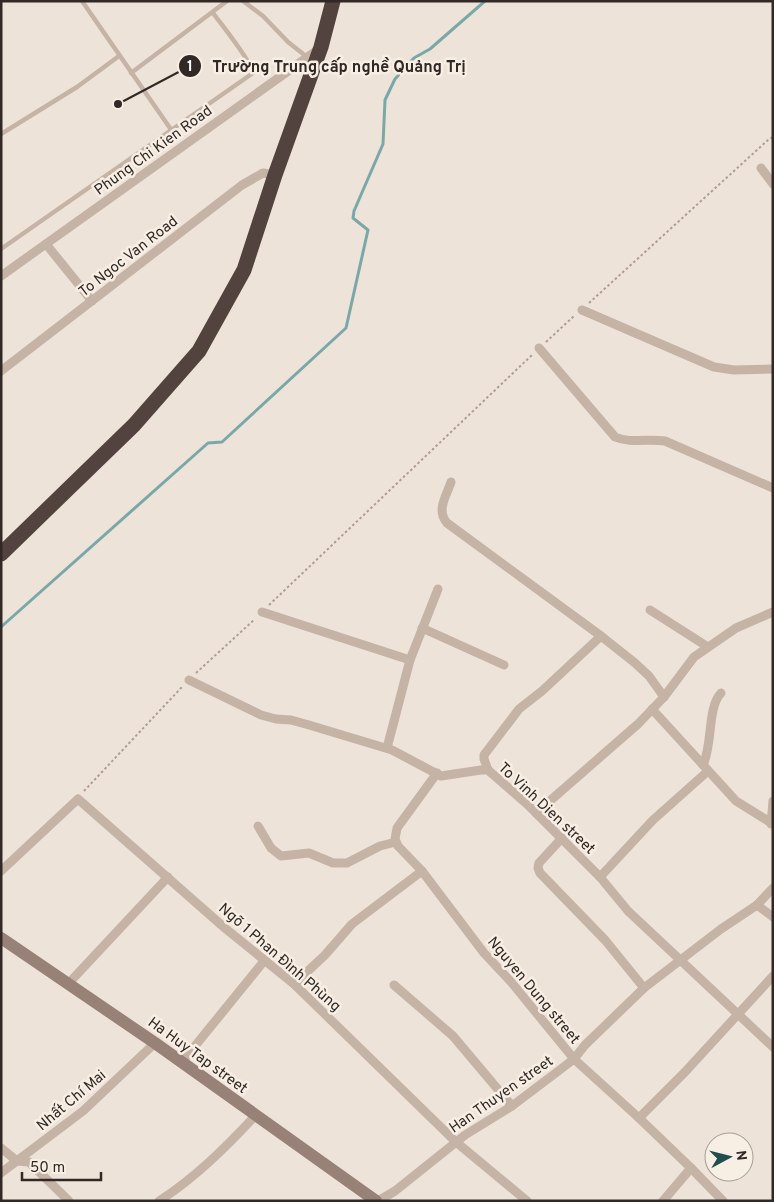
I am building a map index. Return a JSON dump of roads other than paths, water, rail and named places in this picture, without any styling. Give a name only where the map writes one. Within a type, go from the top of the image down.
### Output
[{"type":"highway","points":[[1,554],[134,425],[198,351],[244,270],[275,174],[321,47],[333,1]]},
{"type":"main road","name":"Ha Huy Tap street","points":[[1,938],[155,1043],[377,1201]]},
{"type":"street","name":"Phung Chi Kien Road","points":[[1,276],[321,47]]},
{"type":"street","points":[[761,168],[773,184]]},
{"type":"street","name":"To Ngoc Van Road","points":[[1,370],[242,185],[263,173],[275,174]]},
{"type":"street","points":[[46,244],[92,301]]},
{"type":"street","points":[[582,310],[714,367],[734,370],[773,369]]},
{"type":"street","points":[[539,348],[615,437],[624,441],[652,439],[665,441],[773,488]]},
{"type":"street","points":[[451,482],[441,511],[442,517],[447,523],[601,636],[649,676],[664,697]]},
{"type":"street","points":[[387,748],[410,660],[438,589]]},
{"type":"street","points":[[650,610],[708,647]]},
{"type":"street","points":[[262,612],[410,660]]},
{"type":"street","points":[[536,813],[621,739],[652,709],[664,697],[694,658],[736,628],[773,612]]},
{"type":"street","points":[[422,628],[504,665]]},
{"type":"street","points":[[488,770],[484,755],[519,709],[542,691],[601,636]]},
{"type":"street","name":"To Vinh Dien street","points":[[189,680],[260,715],[291,720],[387,748],[441,776],[488,770],[562,838],[628,911],[773,1047]]},
{"type":"street","points":[[600,878],[653,820],[705,768],[714,703],[721,693]]},
{"type":"street","points":[[652,709],[736,801],[772,824]]},
{"type":"street","points":[[258,826],[271,848],[281,856],[309,853],[338,864],[346,863],[380,846],[396,842],[397,828],[437,773]]},
{"type":"street","name":"Ngõ 1 Phan Đình Phùng","points":[[1,871],[78,798],[264,961],[294,984],[456,1142],[527,1201]]},
{"type":"street","points":[[772,824],[773,801]]},
{"type":"street","points":[[562,838],[539,863],[540,873],[604,940],[644,988]]},
{"type":"street","name":"Nguyen Dung street","points":[[396,842],[422,872],[484,953],[512,983],[574,1060],[639,1118],[723,1201]]},
{"type":"street","points":[[294,984],[325,955],[342,933],[352,924],[422,872]]},
{"type":"street","points":[[68,984],[168,877]]},
{"type":"street","name":"Han Thuyen street","points":[[377,1201],[396,1191],[456,1142],[512,1106],[574,1060],[585,1044],[644,988],[680,959],[758,905],[773,888]]},
{"type":"street","points":[[758,905],[773,917]]},
{"type":"street","points":[[182,1062],[264,961]]},
{"type":"street","points":[[639,1118],[686,1072],[773,976]]},
{"type":"street","points":[[394,985],[454,1036],[512,1106]]},
{"type":"street","name":"Nhất Chí Mai","points":[[1,1173],[83,1111],[155,1043]]},
{"type":"street","points":[[159,1201],[229,1144],[255,1116]]},
{"type":"street","points":[[1,1148],[17,1161],[29,1162],[70,1201]]},
{"type":"street","points":[[663,1201],[691,1168]]},
{"type":"lane","points":[[82,1],[172,131]]},
{"type":"lane","points":[[131,73],[228,1]]},
{"type":"lane","points":[[243,1],[263,16],[288,42],[307,57]]},
{"type":"lane","points":[[1,249],[253,73],[246,58],[213,13]]},
{"type":"lane","points":[[1,134],[77,87],[119,56]]},
{"type":"waterway","points":[[1,627],[208,443],[222,442],[346,328],[368,230],[353,218],[354,211],[383,144],[385,100],[395,79],[414,58],[430,49],[485,1]]},
{"type":"place","name":"Trường Trung cấp nghề Quảng Trị","points":[[118,104]]}]
